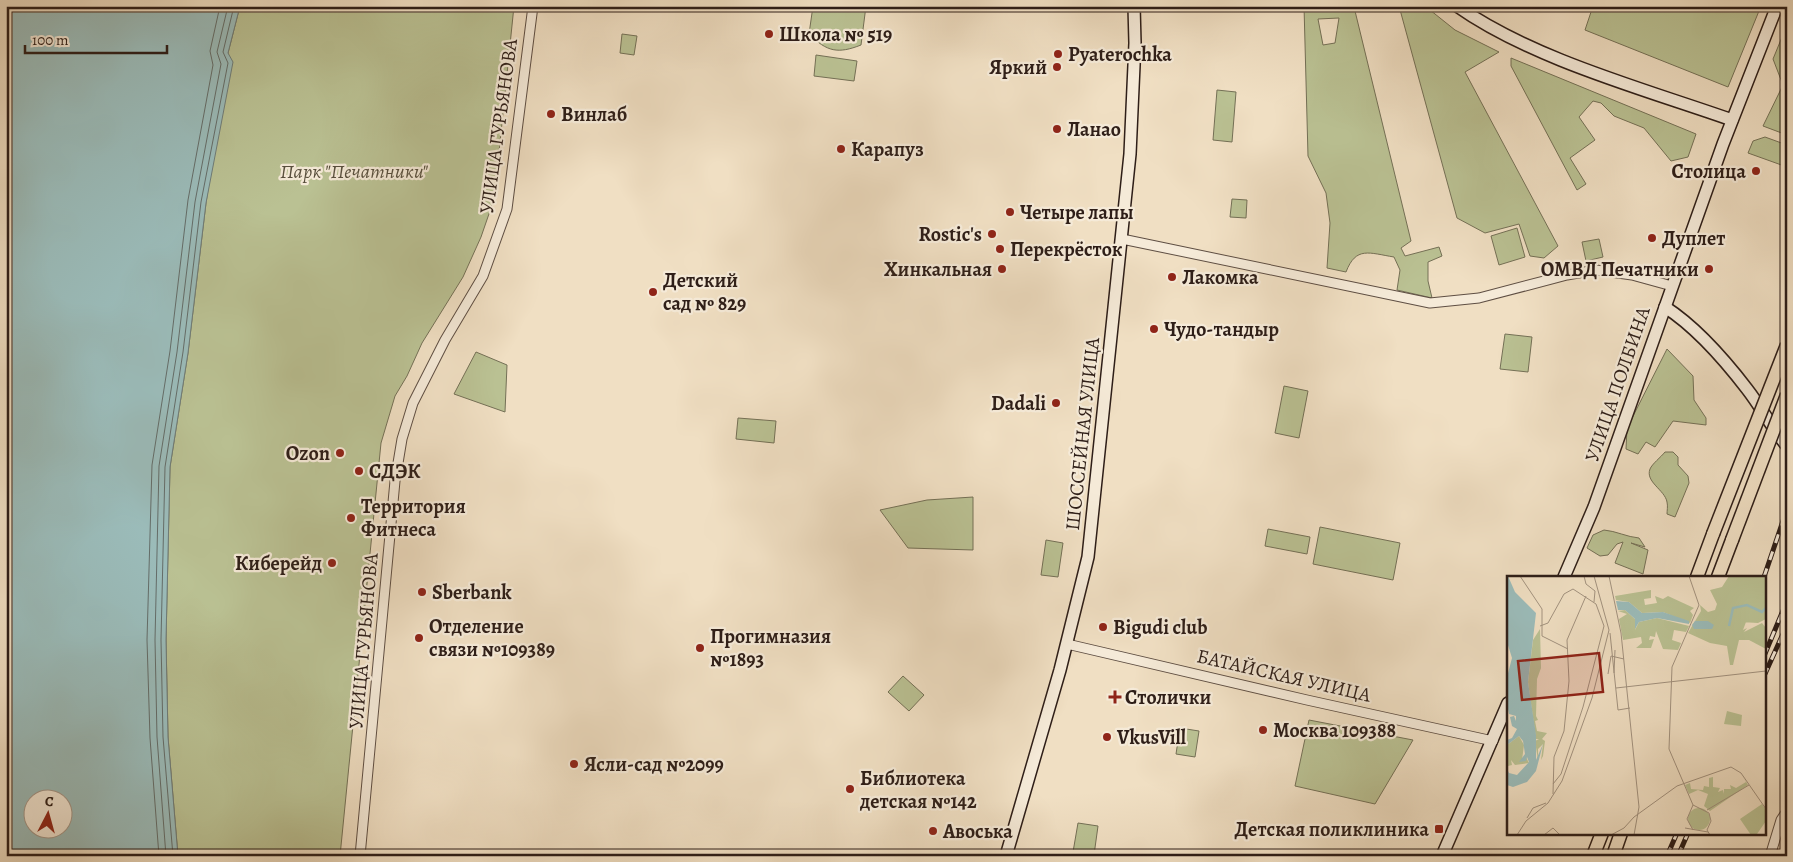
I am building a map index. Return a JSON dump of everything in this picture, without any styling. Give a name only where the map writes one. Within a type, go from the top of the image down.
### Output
[{"type":"main road","name":"ШОССЕЙНАЯ УЛИЦА","points":[[1006,856],[1067,644],[1088,557],[1122,239],[1134,71],[1134,6]]},
{"type":"main road","points":[[1457,6],[1480,22],[1528,46],[1732,120]]},
{"type":"main road","name":"УЛИЦА ПОЛБИНА","points":[[1564,576],[1594,507],[1732,120],[1777,6]]},
{"type":"main road","points":[[1664,307],[1692,328],[1746,388],[1787,446]]},
{"type":"main road","points":[[1697,576],[1787,345]]},
{"type":"main road","points":[[1718,576],[1787,396]]},
{"type":"main road","points":[[1442,856],[1507,706]]},
{"type":"main road","points":[[1593,856],[1602,834]]},
{"type":"main road","points":[[1613,856],[1621,834]]},
{"type":"street","name":"УЛИЦА ГУРЬЯНОВА","points":[[360,856],[395,481],[402,439],[413,403],[445,340],[483,276],[507,209],[532,6]]},
{"type":"street","points":[[1122,239],[1430,302],[1479,298],[1567,275],[1596,270],[1632,275],[1672,286]]},
{"type":"street","name":"БАТАЙСКАЯ УЛИЦА","points":[[1067,644],[1493,741]]},
{"type":"street","points":[[1770,856],[1781,820],[1787,811]]},
{"type":"green space","name":"Парк \"Печатники\"","points":[[240,6],[514,6],[499,152],[491,208],[481,237],[463,277],[422,343],[407,376],[395,396],[381,443],[340,856],[178,856],[168,737],[166,640],[170,467],[188,353],[206,203],[228,53]]},
{"type":"green space","points":[[813,6],[866,6],[861,45],[846,50],[833,50],[821,45],[809,34]]},
{"type":"green space","points":[[1304,6],[1369,6],[1355,11],[1411,241],[1401,248],[1405,256],[1439,247],[1442,256],[1428,262],[1428,281],[1432,298],[1397,290],[1400,270],[1394,257],[1364,253],[1354,258],[1346,272],[1327,268],[1330,223],[1326,193],[1308,156]],"holes":[[[1339,18],[1335,43],[1323,45],[1318,19]]]},
{"type":"green space","points":[[1399,6],[1425,6],[1455,30],[1499,52],[1465,72],[1558,246],[1544,258],[1530,256],[1519,224],[1485,233],[1457,218]]},
{"type":"green space","points":[[1593,6],[1761,6],[1728,87],[1585,30]]},
{"type":"green space","points":[[1787,25],[1787,135],[1763,126],[1783,85],[1773,59]]},
{"type":"green space","points":[[622,34],[637,36],[634,55],[620,53]]},
{"type":"green space","points":[[816,55],[857,61],[854,81],[814,76]]},
{"type":"green space","points":[[1511,58],[1696,134],[1688,157],[1671,161],[1644,128],[1614,116],[1601,103],[1593,101],[1579,117],[1595,140],[1570,158],[1586,184],[1577,190],[1511,66]]},
{"type":"green space","points":[[1217,90],[1236,92],[1232,142],[1213,140]]},
{"type":"green space","points":[[1765,137],[1787,145],[1787,167],[1748,153],[1753,141]]},
{"type":"green space","points":[[1232,199],[1247,200],[1246,218],[1230,217]]},
{"type":"green space","points":[[1517,228],[1525,257],[1499,265],[1491,236]]},
{"type":"green space","points":[[1599,239],[1603,257],[1586,261],[1582,242]]},
{"type":"green space","points":[[1505,334],[1532,337],[1528,372],[1500,369]]},
{"type":"green space","points":[[1667,349],[1693,376],[1694,400],[1706,418],[1706,425],[1673,421],[1655,447],[1646,442],[1638,454],[1626,449],[1627,428]]},
{"type":"green space","points":[[476,352],[507,365],[505,412],[454,394]]},
{"type":"green space","points":[[1284,386],[1308,391],[1299,438],[1275,433]]},
{"type":"green space","points":[[738,418],[776,421],[774,443],[736,439]]},
{"type":"green space","points":[[1665,452],[1673,452],[1678,457],[1678,465],[1688,476],[1689,483],[1675,517],[1667,514],[1665,498],[1649,474],[1651,467]]},
{"type":"green space","points":[[973,497],[973,550],[908,548],[880,510],[927,500]]},
{"type":"green space","points":[[1320,527],[1400,543],[1393,580],[1313,564]]},
{"type":"green space","points":[[1268,529],[1310,537],[1307,554],[1265,546]]},
{"type":"green space","points":[[1604,530],[1639,538],[1645,547],[1631,543],[1648,550],[1643,574],[1615,563],[1623,542],[1617,544],[1608,555],[1600,556],[1587,548],[1593,535]]},
{"type":"green space","points":[[1046,540],[1063,543],[1058,577],[1041,575]]},
{"type":"green space","points":[[903,676],[924,695],[909,711],[888,692]]},
{"type":"green space","points":[[1309,720],[1413,740],[1375,804],[1295,786]]},
{"type":"green space","points":[[1180,728],[1199,731],[1195,757],[1176,754]]},
{"type":"green space","points":[[1078,823],[1098,826],[1094,855],[1073,852]]},
{"type":"water","points":[[6,6],[240,6],[228,53],[233,62],[206,203],[188,353],[170,467],[166,640],[168,737],[178,856],[6,856]]},
{"type":"railway","points":[[1764,576],[1787,509]]},
{"type":"railway","points":[[1766,651],[1787,601]]},
{"type":"railway","points":[[1766,672],[1787,625]]},
{"type":"railway","points":[[1667,856],[1677,834]]},
{"type":"railway","points":[[1678,856],[1688,834]]},
{"type":"place","name":"Школа № 519","points":[[769,34]]},
{"type":"place","name":"Pyaterochka","points":[[1058,54]]},
{"type":"place","name":"Яркий","points":[[1057,67]]},
{"type":"place","name":"Винлаб","points":[[551,114]]},
{"type":"place","name":"Ланао","points":[[1057,129]]},
{"type":"place","name":"Карапуз","points":[[841,149]]},
{"type":"place","name":"Столица","points":[[1756,171]]},
{"type":"place","name":"Четыре лапы","points":[[1010,212]]},
{"type":"place","name":"Rostic's","points":[[992,234]]},
{"type":"place","name":"Дуплет","points":[[1652,238]]},
{"type":"place","name":"Перекрёсток","points":[[1000,249]]},
{"type":"place","name":"Хинкальная","points":[[1002,269]]},
{"type":"place","name":"ОМВД Печатники","points":[[1709,269]]},
{"type":"place","name":"Лакомка","points":[[1172,277]]},
{"type":"place","name":"Детский сад № 829","points":[[653,292]]},
{"type":"place","name":"Чудо-тандыр","points":[[1154,329]]},
{"type":"place","name":"Dadali","points":[[1056,403]]},
{"type":"place","name":"Ozon","points":[[340,453]]},
{"type":"place","name":"СДЭК","points":[[359,471]]},
{"type":"place","name":"Территория Фитнеса","points":[[351,518]]},
{"type":"place","name":"Киберейд","points":[[332,563]]},
{"type":"place","name":"Sberbank","points":[[422,592]]},
{"type":"place","name":"Bigudi club","points":[[1103,627]]},
{"type":"place","name":"Отделение связи №109389","points":[[419,638]]},
{"type":"place","name":"Прогимназия №1893","points":[[700,648]]},
{"type":"place","name":"Столички","points":[[1115,697]]},
{"type":"place","name":"Москва 109388","points":[[1263,730]]},
{"type":"place","name":"VkusVill","points":[[1107,737]]},
{"type":"place","name":"Ясли-сад №2099","points":[[574,764]]},
{"type":"place","name":"Библиотека детская №142","points":[[850,789]]},
{"type":"place","name":"Детская поликлиника","points":[[1439,829]]},
{"type":"place","name":"Авоська","points":[[933,831]]}]
